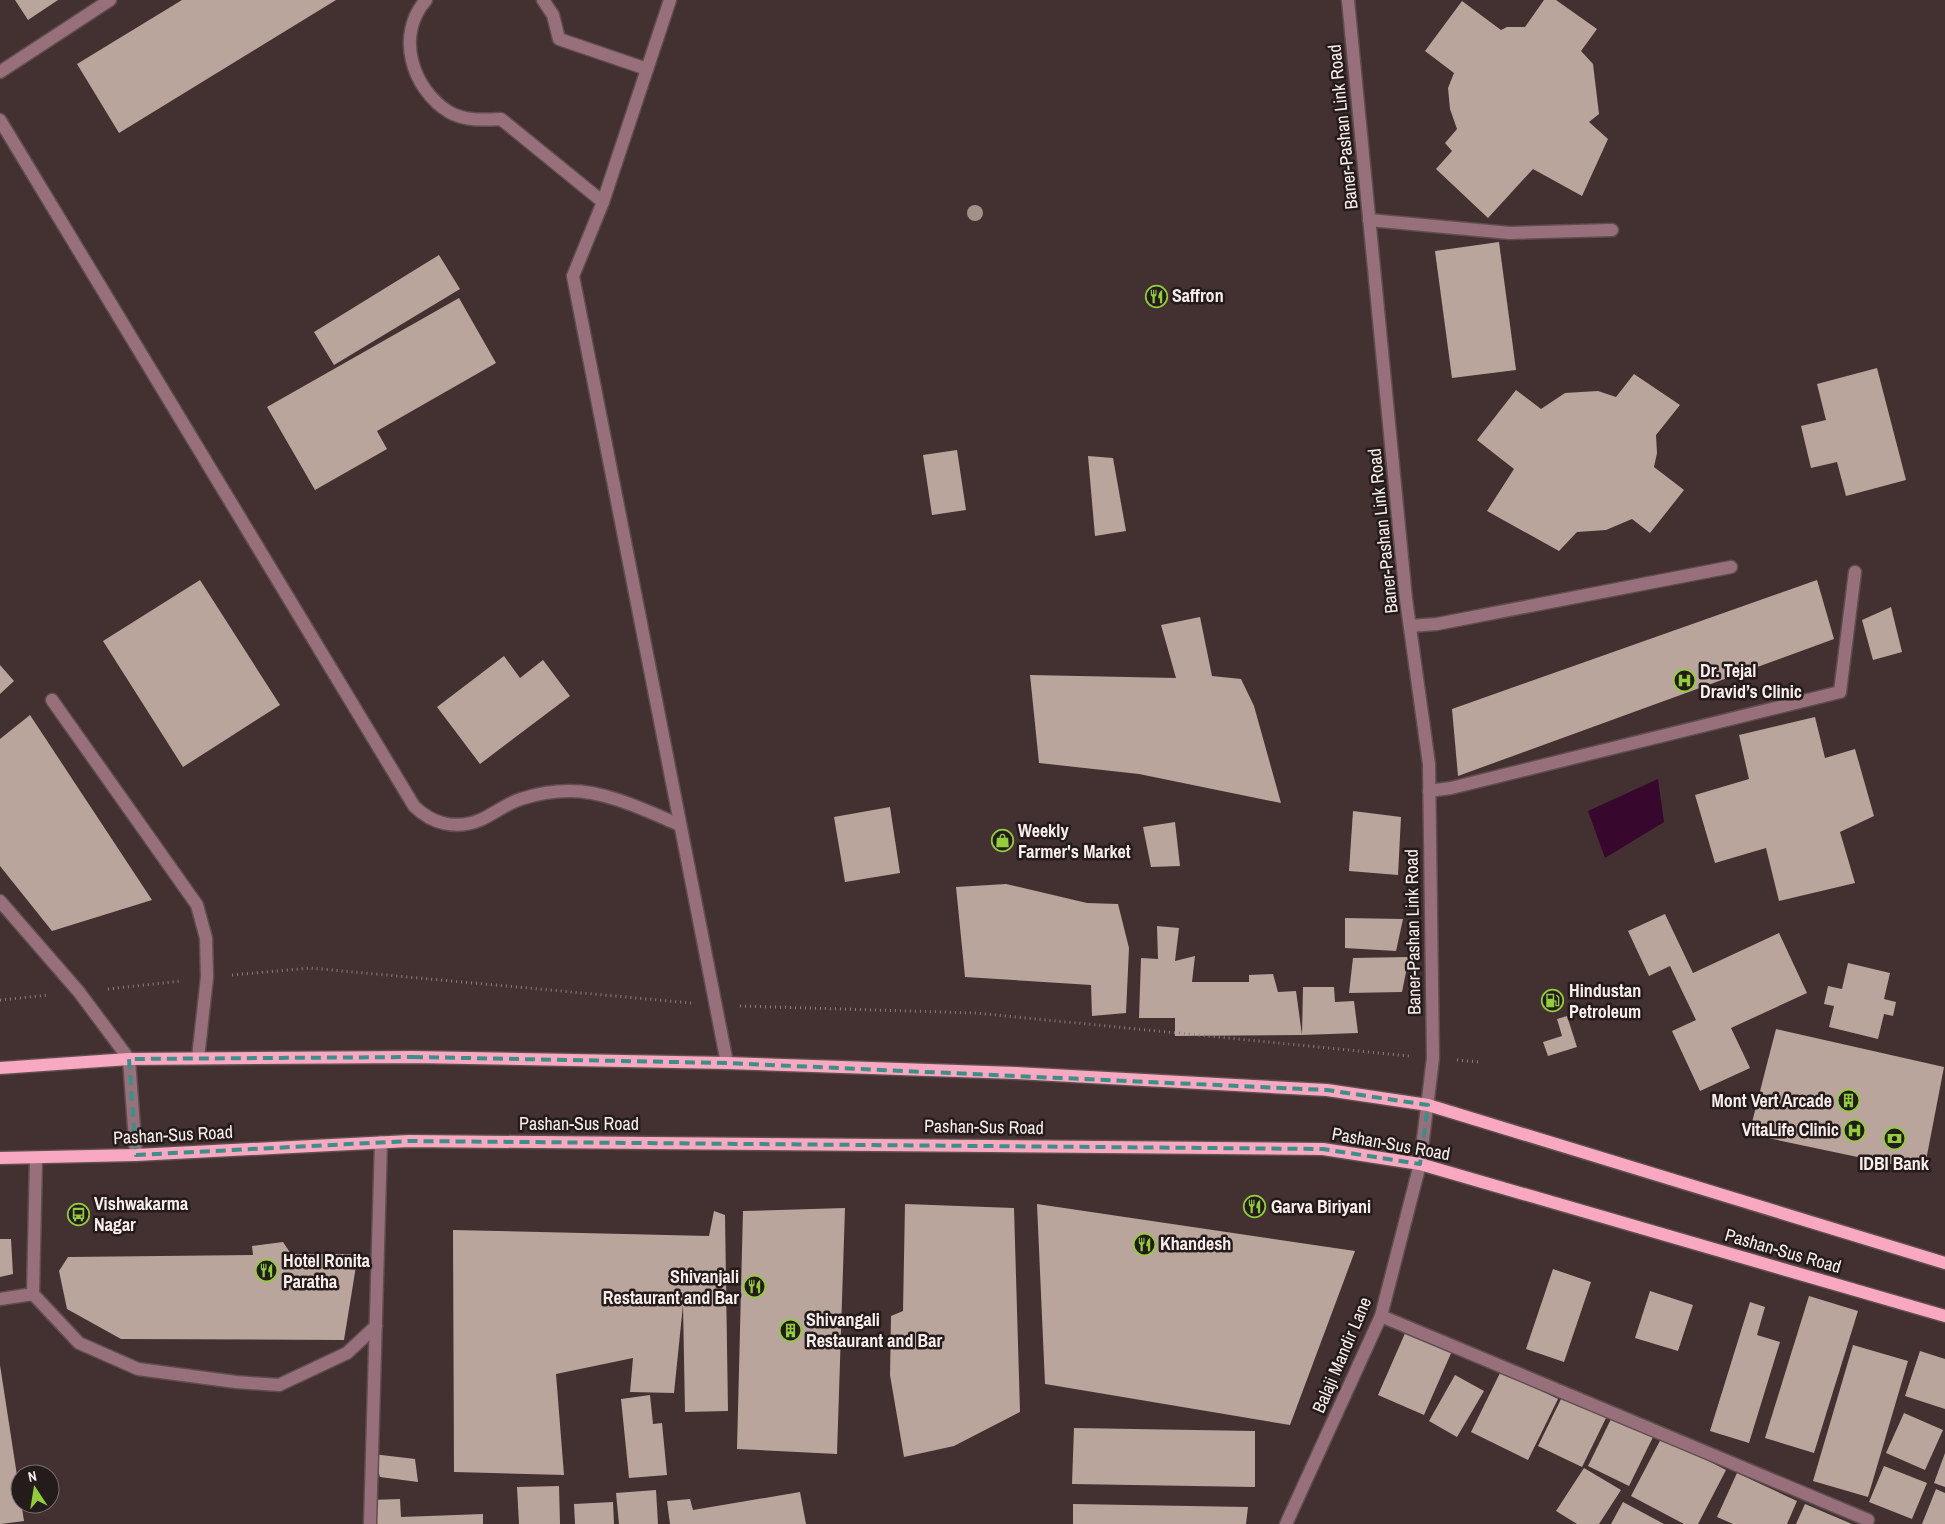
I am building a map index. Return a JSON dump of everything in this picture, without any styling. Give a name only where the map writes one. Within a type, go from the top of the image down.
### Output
[{"type":"main road","points":[[0,1068],[128,1059],[198,1058],[412,1057],[727,1063]]},
{"type":"main road","name":"Pashan-Sus Road","points":[[727,1063],[1016,1073],[1327,1090],[1428,1105],[1945,1263]]},
{"type":"main road","name":"Pashan-Sus Road","points":[[0,1158],[136,1156],[381,1142],[997,1144],[1322,1149],[1420,1164],[1945,1316]]},
{"type":"street","points":[[0,72],[110,0]]},
{"type":"street","points":[[426,0],[412,25],[409,51],[415,76],[430,98],[450,113],[475,121],[501,119],[603,202]]},
{"type":"street","points":[[542,0],[553,15],[559,40],[647,69]]},
{"type":"street","points":[[670,0],[603,202],[572,276],[727,1063]]},
{"type":"street","name":"Baner-Pashan Link Road","points":[[1348,0],[1410,626],[1429,764],[1433,1058],[1428,1105]]},
{"type":"street","points":[[0,120],[414,806],[425,817],[441,824],[462,825],[479,820],[520,799],[572,791],[619,800],[680,824]]},
{"type":"street","points":[[1369,220],[1510,234],[1612,230]]},
{"type":"street","points":[[1410,626],[1436,624],[1731,567]]},
{"type":"street","points":[[1429,791],[1451,788],[1840,692],[1855,572]]},
{"type":"street","points":[[52,700],[197,905],[206,938],[207,978],[198,1058]]},
{"type":"street","points":[[0,901],[79,992],[128,1059],[136,1156]]},
{"type":"street","name":"Balaji Mandir Lane","points":[[1287,1524],[1381,1316],[1420,1164],[1428,1105]]},
{"type":"street","points":[[370,1524],[381,1142]]},
{"type":"street","points":[[36,1158],[33,1294],[79,1343],[138,1369],[236,1382],[279,1385],[346,1353],[376,1326]]},
{"type":"street","points":[[0,1299],[33,1294]]},
{"type":"street","points":[[1381,1316],[1868,1520]]},
{"type":"highlighted area","points":[[413,1057],[727,1063],[1327,1090],[1428,1105],[1420,1164],[1323,1149],[409,1141],[136,1155],[129,1059]]},
{"type":"shaded area","points":[[1658,779],[1664,822],[1605,858],[1588,811]]},
{"type":"building","points":[[15,0],[58,0],[28,20]]},
{"type":"building","points":[[182,0],[336,0],[119,133],[77,64]]},
{"type":"building","points":[[1544,0],[1556,0],[1597,29],[1581,51],[1593,64],[1599,114],[1589,122],[1608,139],[1582,196],[1533,169],[1488,218],[1436,169],[1452,151],[1445,143],[1457,129],[1450,109],[1448,88],[1454,73],[1425,51],[1462,1],[1501,30],[1507,27],[1525,27]]},
{"type":"building","points":[[1499,242],[1516,370],[1452,378],[1435,251]]},
{"type":"building","points":[[439,255],[460,289],[334,365],[314,332]]},
{"type":"building","points":[[459,298],[496,363],[377,431],[387,449],[315,490],[267,407]]},
{"type":"building","points":[[1877,368],[1906,480],[1846,496],[1837,462],[1811,468],[1801,426],[1826,420],[1817,384]]},
{"type":"building","points":[[1634,374],[1680,405],[1656,435],[1657,453],[1654,467],[1684,490],[1650,533],[1632,519],[1606,530],[1577,532],[1559,551],[1487,511],[1514,469],[1477,440],[1516,390],[1541,409],[1565,393],[1598,391],[1616,397]]},
{"type":"building","points":[[957,450],[966,510],[932,515],[923,455]]},
{"type":"building","points":[[1088,456],[1113,458],[1126,531],[1095,536]]},
{"type":"building","points":[[200,580],[280,705],[183,767],[103,641]]},
{"type":"building","points":[[1817,580],[1834,639],[1458,776],[1452,709]]},
{"type":"building","points":[[1891,607],[1902,652],[1873,660],[1862,620]]},
{"type":"building","points":[[1200,617],[1212,676],[1241,679],[1254,706],[1281,803],[1139,774],[1039,763],[1030,675],[1176,678],[1161,625]]},
{"type":"building","points":[[504,656],[520,678],[543,660],[570,696],[480,764],[437,707]]},
{"type":"building","points":[[0,665],[14,681],[0,694]]},
{"type":"building","points":[[30,715],[152,900],[52,931],[0,866],[0,739]]},
{"type":"building","points":[[1815,717],[1825,758],[1855,749],[1874,816],[1840,832],[1855,883],[1779,901],[1766,848],[1715,863],[1695,795],[1749,779],[1739,735]]},
{"type":"building","points":[[890,807],[900,873],[845,882],[834,817]]},
{"type":"building","points":[[1353,811],[1401,817],[1398,875],[1349,871]]},
{"type":"building","points":[[1175,822],[1180,866],[1151,867],[1143,827]]},
{"type":"building","points":[[1006,884],[1087,903],[1118,904],[1129,948],[1126,1013],[1092,1016],[1091,985],[965,977],[956,887]]},
{"type":"building","points":[[1665,914],[1693,973],[1779,933],[1807,993],[1731,1028],[1750,1068],[1700,1091],[1672,1031],[1696,1020],[1670,966],[1649,976],[1628,931]]},
{"type":"building","points":[[1345,918],[1403,919],[1396,951],[1345,948]]},
{"type":"building","points":[[1157,926],[1179,928],[1175,961],[1195,956],[1192,982],[1249,982],[1249,975],[1273,974],[1278,992],[1296,991],[1302,1035],[1175,1036],[1175,1018],[1139,1018],[1141,958],[1158,959]]},
{"type":"building","points":[[1409,957],[1402,992],[1349,993],[1353,958]]},
{"type":"building","points":[[1848,963],[1890,973],[1884,999],[1896,1002],[1893,1016],[1884,1014],[1878,1039],[1829,1027],[1834,1006],[1824,1004],[1828,986],[1842,989]]},
{"type":"building","points":[[1303,987],[1334,987],[1335,1002],[1354,1001],[1358,1033],[1302,1035]]},
{"type":"building","points":[[1567,1016],[1577,1047],[1548,1056],[1543,1042],[1562,1036],[1557,1019]]},
{"type":"building","name":"Mont Vert Arcade","points":[[1776,1029],[1944,1067],[1924,1171],[1749,1134]]},
{"type":"building","points":[[905,1204],[1014,1208],[1020,1412],[954,1446],[904,1457],[890,1375],[891,1316],[903,1311]]},
{"type":"building","points":[[1037,1204],[1355,1251],[1290,1425],[1045,1384]]},
{"type":"building","name":"Shivangali Restaurant and Bar","points":[[845,1208],[837,1454],[737,1449],[743,1211]]},
{"type":"building","points":[[714,1211],[725,1215],[728,1411],[685,1412],[683,1305],[674,1393],[630,1392],[633,1358],[556,1374],[564,1475],[454,1472],[453,1230],[709,1236]]},
{"type":"building","points":[[0,1239],[11,1239],[13,1274],[0,1277]]},
{"type":"building","points":[[283,1242],[291,1254],[358,1254],[344,1340],[121,1339],[67,1309],[59,1271],[68,1257],[253,1255],[252,1246]]},
{"type":"building","points":[[1553,1269],[1591,1282],[1564,1362],[1526,1349]]},
{"type":"building","points":[[1650,1291],[1693,1305],[1678,1351],[1635,1338]]},
{"type":"building","points":[[1809,1296],[1858,1311],[1814,1453],[1765,1438]]},
{"type":"building","points":[[1750,1302],[1765,1307],[1757,1335],[1780,1342],[1749,1443],[1710,1431]]},
{"type":"building","points":[[1406,1331],[1452,1351],[1424,1415],[1378,1395]]},
{"type":"building","points":[[1853,1345],[1908,1361],[1868,1497],[1813,1481]]},
{"type":"building","points":[[1920,1351],[1945,1359],[1945,1409],[1905,1396]]},
{"type":"building","points":[[0,1365],[15,1464],[10,1464],[10,1514],[23,1514],[24,1521],[0,1524]]},
{"type":"building","points":[[1501,1371],[1558,1399],[1528,1460],[1471,1432]]},
{"type":"building","points":[[1455,1375],[1484,1391],[1457,1437],[1429,1421]]},
{"type":"building","points":[[650,1395],[653,1424],[662,1423],[667,1475],[629,1478],[621,1399]]},
{"type":"building","points":[[1563,1395],[1607,1416],[1582,1467],[1538,1446]]},
{"type":"building","points":[[1904,1413],[1943,1430],[1925,1470],[1886,1453]]},
{"type":"building","points":[[1613,1415],[1654,1435],[1629,1486],[1588,1466]]},
{"type":"building","points":[[1074,1428],[1255,1431],[1255,1487],[1072,1484]]},
{"type":"building","points":[[1662,1437],[1726,1470],[1698,1524],[1684,1524],[1631,1496]]},
{"type":"building","points":[[1945,1453],[1945,1487],[1934,1483]]},
{"type":"building","points":[[373,1454],[415,1459],[418,1482],[380,1477]]},
{"type":"building","points":[[1884,1466],[1927,1483],[1912,1519],[1869,1502]]},
{"type":"building","points":[[1584,1468],[1621,1490],[1599,1524],[1577,1524],[1556,1511]]},
{"type":"building","points":[[1737,1473],[1797,1501],[1787,1524],[1733,1524],[1717,1517]]},
{"type":"building","points":[[559,1486],[560,1524],[519,1524],[517,1487]]},
{"type":"building","points":[[1936,1489],[1945,1493],[1945,1524],[1922,1524]]},
{"type":"building","points":[[656,1490],[658,1524],[619,1524],[616,1493]]},
{"type":"building","points":[[800,1492],[806,1524],[670,1524],[667,1501],[690,1499],[693,1510]]},
{"type":"building","points":[[400,1499],[401,1517],[483,1514],[483,1524],[370,1524],[370,1500]]},
{"type":"building","points":[[613,1502],[614,1524],[575,1524],[574,1504]]},
{"type":"building","points":[[1623,1502],[1664,1524],[1611,1524]]},
{"type":"building","points":[[1073,1504],[1248,1507],[1246,1524],[1073,1524]]},
{"type":"building","points":[[1805,1504],[1852,1524],[1796,1524]]},
{"type":"place","name":"Saffron","points":[[1156,296]]},
{"type":"place","name":"Dr. Tejal Dravid’s Clinic","points":[[1684,681]]},
{"type":"place","name":"Weekly Farmer's Market","points":[[1002,841]]},
{"type":"place","name":"Hindustan Petroleum","points":[[1553,1001]]},
{"type":"place","name":"Mont Vert Arcade","points":[[1848,1101]]},
{"type":"place","name":"VitaLife Clinic","points":[[1855,1130]]},
{"type":"place","name":"IDBI Bank","points":[[1894,1139]]},
{"type":"place","name":"Garva Biriyani","points":[[1255,1207]]},
{"type":"place","name":"Vishwakarma Nagar","points":[[78,1214]]},
{"type":"place","name":"Khandesh","points":[[1144,1244]]},
{"type":"place","name":"Hotel Ronita Paratha","points":[[267,1271]]},
{"type":"place","name":"Shivanjali Restaurant and Bar","points":[[755,1287]]},
{"type":"place","name":"Shivangali Restaurant and Bar","points":[[790,1330]]}]
